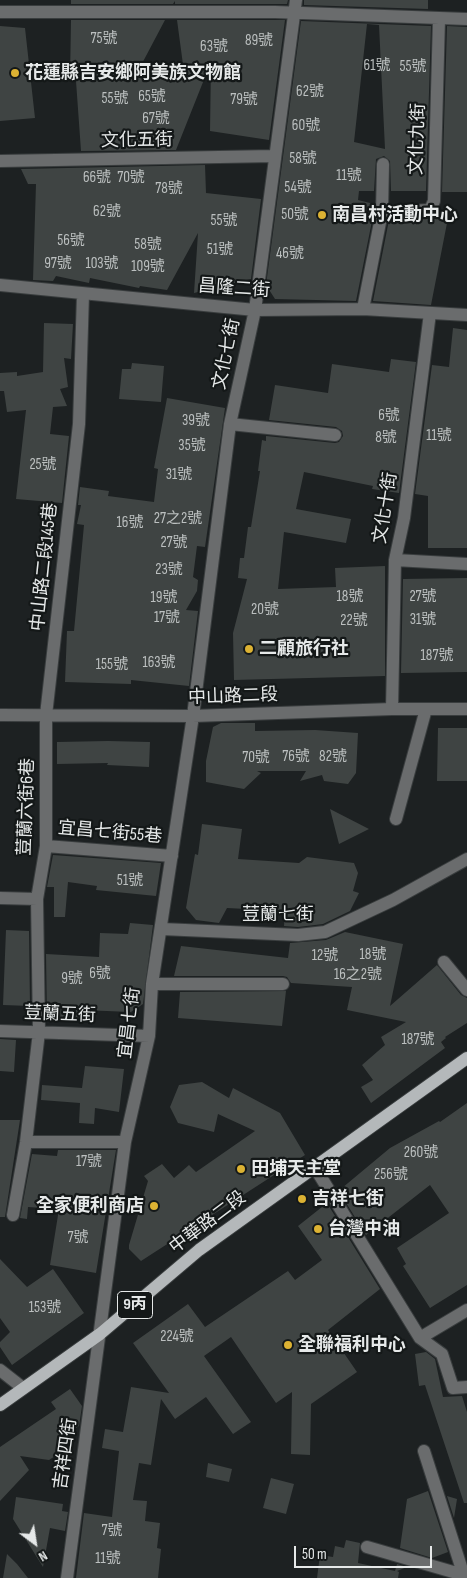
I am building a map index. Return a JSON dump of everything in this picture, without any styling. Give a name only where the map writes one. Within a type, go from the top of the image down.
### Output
[{"type":"main road","name":"中華路二段","points":[[0,1405],[100,1334],[199,1250],[467,1058]]},
{"type":"street","name":"文化七街","points":[[192,716],[230,424],[255,310],[296,0]]},
{"type":"street","points":[[0,12],[293,14],[439,19],[467,18]]},
{"type":"street","name":"文化九街","points":[[382,212],[430,210],[434,202],[439,19]]},
{"type":"street","name":"文化五街","points":[[0,161],[274,156]]},
{"type":"street","points":[[363,309],[382,212],[383,164]]},
{"type":"street","name":"昌隆二街","points":[[0,285],[255,310],[363,309],[467,315]]},
{"type":"street","name":"中山路二段145巷","points":[[46,714],[79,424],[83,294]]},
{"type":"street","name":"文化十街","points":[[392,709],[395,560],[404,518],[430,313]]},
{"type":"street","points":[[230,424],[335,435]]},
{"type":"street","points":[[395,560],[467,564]]},
{"type":"street","name":"中山路二段","points":[[0,715],[192,716],[392,709],[467,709]]},
{"type":"street","points":[[396,819],[426,709]]},
{"type":"street","name":"荳蘭六街6巷","points":[[13,1216],[26,1142],[39,1032],[37,899],[46,846],[46,714]]},
{"type":"street","name":"宜昌七街","points":[[100,1334],[124,1142],[149,1036],[152,984],[162,929],[192,716]]},
{"type":"street","name":"宜昌七街55巷","points":[[46,846],[172,856]]},
{"type":"street","name":"荳蘭七街","points":[[162,929],[298,935],[325,932],[393,900],[467,859]]},
{"type":"street","points":[[0,898],[37,899]]},
{"type":"street","points":[[444,962],[467,990]]},
{"type":"street","points":[[152,984],[283,984]]},
{"type":"street","name":"荳蘭五街","points":[[0,1031],[149,1036]]},
{"type":"street","points":[[26,1142],[124,1142]]},
{"type":"street","points":[[314,1166],[420,1338],[442,1354],[453,1388],[467,1387]]},
{"type":"street","points":[[420,1338],[467,1310]]},
{"type":"street","name":"吉祥四街","points":[[67,1578],[100,1334]]},
{"type":"street","points":[[0,1370],[23,1388]]},
{"type":"street","points":[[424,1451],[464,1577]]},
{"type":"street","points":[[367,1546],[464,1577]]},
{"type":"building","points":[[71,0],[288,0],[287,4],[175,4],[175,1],[173,4],[71,4]]},
{"type":"building","points":[[304,0],[428,0],[428,9],[304,5]]},
{"type":"building","points":[[71,20],[165,20],[137,73],[150,72],[150,75],[184,72],[177,20],[285,20],[269,140],[210,131],[211,62],[176,150],[81,151],[76,81],[70,79]]},
{"type":"building","name":"南昌村活動中心","points":[[301,21],[431,26],[426,191],[391,191],[390,161],[384,156],[376,159],[374,191],[359,191],[358,200],[374,204],[374,211],[356,301],[275,299],[266,285]],"holes":[[[367,24],[379,25],[385,149],[354,142]]]},
{"type":"building","name":"花蓮縣吉安鄉阿美族文物館","points":[[0,26],[25,28],[35,118],[0,121]]},
{"type":"building","points":[[447,26],[467,27],[467,192],[442,192]]},
{"type":"building","points":[[205,165],[206,193],[261,199],[251,279],[194,293],[198,233],[167,290],[140,286],[139,288],[90,278],[89,283],[56,276],[53,281],[33,280],[36,184],[28,184],[21,169]]},
{"type":"building","points":[[436,216],[448,218],[431,305],[373,301],[389,220]]},
{"type":"building","points":[[44,323],[73,324],[71,359],[64,358],[68,387],[60,389],[67,406],[53,407],[50,434],[69,436],[62,503],[16,499],[26,410],[7,412],[4,391],[0,391],[0,373],[17,372],[17,376],[43,372]]},
{"type":"building","points":[[453,328],[467,330],[467,548],[428,548],[428,496],[415,494],[432,365],[449,367]]},
{"type":"building","points":[[391,359],[416,362],[399,493],[372,489],[373,486],[304,472],[296,509],[351,519],[346,543],[284,532],[278,589],[336,587],[335,568],[385,566],[385,676],[234,680],[233,633],[247,579],[238,578],[240,558],[244,558],[248,527],[251,527],[260,471],[258,471],[262,440],[266,441],[266,436],[335,443],[339,442],[343,436],[342,431],[336,427],[269,420],[275,385],[328,393],[332,364],[389,372]]},
{"type":"building","points":[[132,363],[164,366],[161,402],[119,399],[122,369],[131,369]]},
{"type":"building","points":[[167,398],[225,408],[205,547],[197,546],[193,577],[198,580],[197,591],[186,610],[198,611],[189,686],[131,680],[131,684],[65,682],[67,631],[74,631],[84,525],[77,524],[81,505],[78,505],[80,487],[109,491],[108,496],[154,502],[158,469],[154,468]]},
{"type":"building","points":[[467,578],[467,672],[401,673],[403,579]]},
{"type":"building","points":[[221,723],[255,723],[255,731],[315,730],[358,733],[356,773],[348,784],[324,781],[322,775],[300,781],[306,771],[257,771],[261,773],[244,789],[206,782],[206,761],[213,727]]},
{"type":"building","points":[[438,728],[467,728],[467,781],[437,781]]},
{"type":"building","points":[[57,742],[150,742],[149,767],[107,765],[108,763],[57,764]]},
{"type":"building","points":[[330,809],[369,829],[339,844]]},
{"type":"building","points":[[202,824],[242,829],[238,859],[299,863],[307,857],[354,863],[358,873],[353,891],[359,893],[350,911],[323,924],[298,927],[284,926],[285,911],[227,908],[219,923],[196,920],[186,908],[195,854],[198,855]]},
{"type":"building","points":[[53,855],[161,863],[156,896],[96,890],[97,886],[68,882],[65,917],[54,917],[54,887],[47,887]]},
{"type":"building","points":[[130,923],[153,925],[143,1004],[131,1012],[82,1010],[81,1022],[47,1020],[46,954],[99,957],[100,933],[128,934]]},
{"type":"building","points":[[6,930],[29,931],[30,1006],[3,1005]]},
{"type":"building","points":[[345,932],[403,944],[390,1006],[437,965],[461,995],[467,998],[467,1023],[445,1037],[441,1042],[445,1048],[371,1103],[361,1087],[373,1080],[362,1065],[385,1045],[381,1037],[406,1022],[347,1010],[352,987],[291,983],[287,977],[283,976],[174,976],[181,946],[288,958],[290,943],[326,940]]},
{"type":"building","points":[[286,991],[282,1026],[178,1018],[180,992]]},
{"type":"building","points":[[0,1039],[16,1040],[14,1072],[0,1071]]},
{"type":"building","points":[[85,1066],[124,1069],[119,1112],[95,1108],[94,1124],[79,1123],[80,1103],[41,1100],[42,1085],[82,1088]]},
{"type":"building","points":[[202,1082],[229,1098],[233,1088],[280,1113],[305,1155],[141,1261],[129,1249],[129,1245],[148,1181],[144,1176],[162,1164],[174,1178],[189,1165],[196,1172],[255,1131],[218,1114],[214,1132],[178,1123],[170,1107],[179,1085]]},
{"type":"building","points":[[467,1103],[467,1285],[430,1308],[403,1266],[406,1264],[397,1248],[449,1213],[430,1185],[366,1235],[340,1193],[344,1191],[342,1188],[390,1148],[440,1122]]},
{"type":"building","points":[[0,1120],[20,1120],[5,1217],[0,1217]]},
{"type":"building","points":[[58,1150],[116,1150],[96,1273],[50,1265],[59,1209],[28,1207],[27,1219],[20,1218],[32,1154],[57,1156]]},
{"type":"building","points":[[327,1203],[380,1289],[328,1330],[357,1372],[311,1404],[310,1455],[291,1454],[292,1392],[276,1403],[231,1337],[204,1356],[251,1422],[233,1434],[206,1397],[175,1419],[161,1399],[151,1465],[139,1463],[133,1500],[147,1501],[145,1521],[160,1523],[157,1548],[161,1549],[158,1578],[76,1578],[84,1513],[112,1517],[119,1451],[102,1448],[105,1429],[123,1432],[131,1387],[169,1393],[133,1343],[188,1304],[205,1327],[288,1271],[295,1280],[322,1260],[298,1226]]},
{"type":"building","points":[[0,1259],[27,1287],[53,1269],[84,1313],[12,1365],[0,1347],[0,1342],[10,1332],[0,1318]]},
{"type":"building","points":[[426,1352],[435,1359],[443,1397],[462,1396],[467,1412],[467,1503],[464,1503],[425,1385],[419,1386],[415,1354]]},
{"type":"building","points":[[70,1389],[82,1406],[79,1426],[62,1437],[69,1447],[49,1460],[20,1456],[29,1470],[0,1501],[0,1447],[56,1409],[51,1402]]},
{"type":"building","points":[[208,1463],[232,1469],[229,1482],[206,1477]]},
{"type":"building","points":[[271,1478],[294,1484],[286,1514],[263,1508]]},
{"type":"building","points":[[428,1491],[448,1552],[432,1558],[400,1548],[407,1499]]},
{"type":"building","points":[[447,1496],[457,1499],[454,1518]]},
{"type":"building","points":[[16,1497],[63,1504],[62,1511],[68,1512],[65,1531],[50,1528],[43,1567],[13,1519]]},
{"type":"building","points":[[346,1540],[360,1543],[358,1563],[395,1571],[397,1564],[407,1567],[397,1571],[399,1572],[398,1578],[317,1578],[320,1555],[333,1557],[335,1546],[344,1548]]},
{"type":"building","points":[[7,1554],[17,1564],[28,1578],[3,1578]]},
{"type":"place","name":"花蓮縣吉安鄉阿美族文物館","points":[[15,73]]},
{"type":"place","name":"南昌村活動中心","points":[[322,215]]},
{"type":"place","name":"二顧旅行社","points":[[249,649]]},
{"type":"place","name":"田埔天主堂","points":[[241,1169]]},
{"type":"place","name":"吉祥七街","points":[[302,1199]]},
{"type":"place","name":"全家便利商店","points":[[154,1206]]},
{"type":"place","name":"台灣中油","points":[[318,1229]]},
{"type":"place","name":"全聯福利中心","points":[[288,1345]]}]
